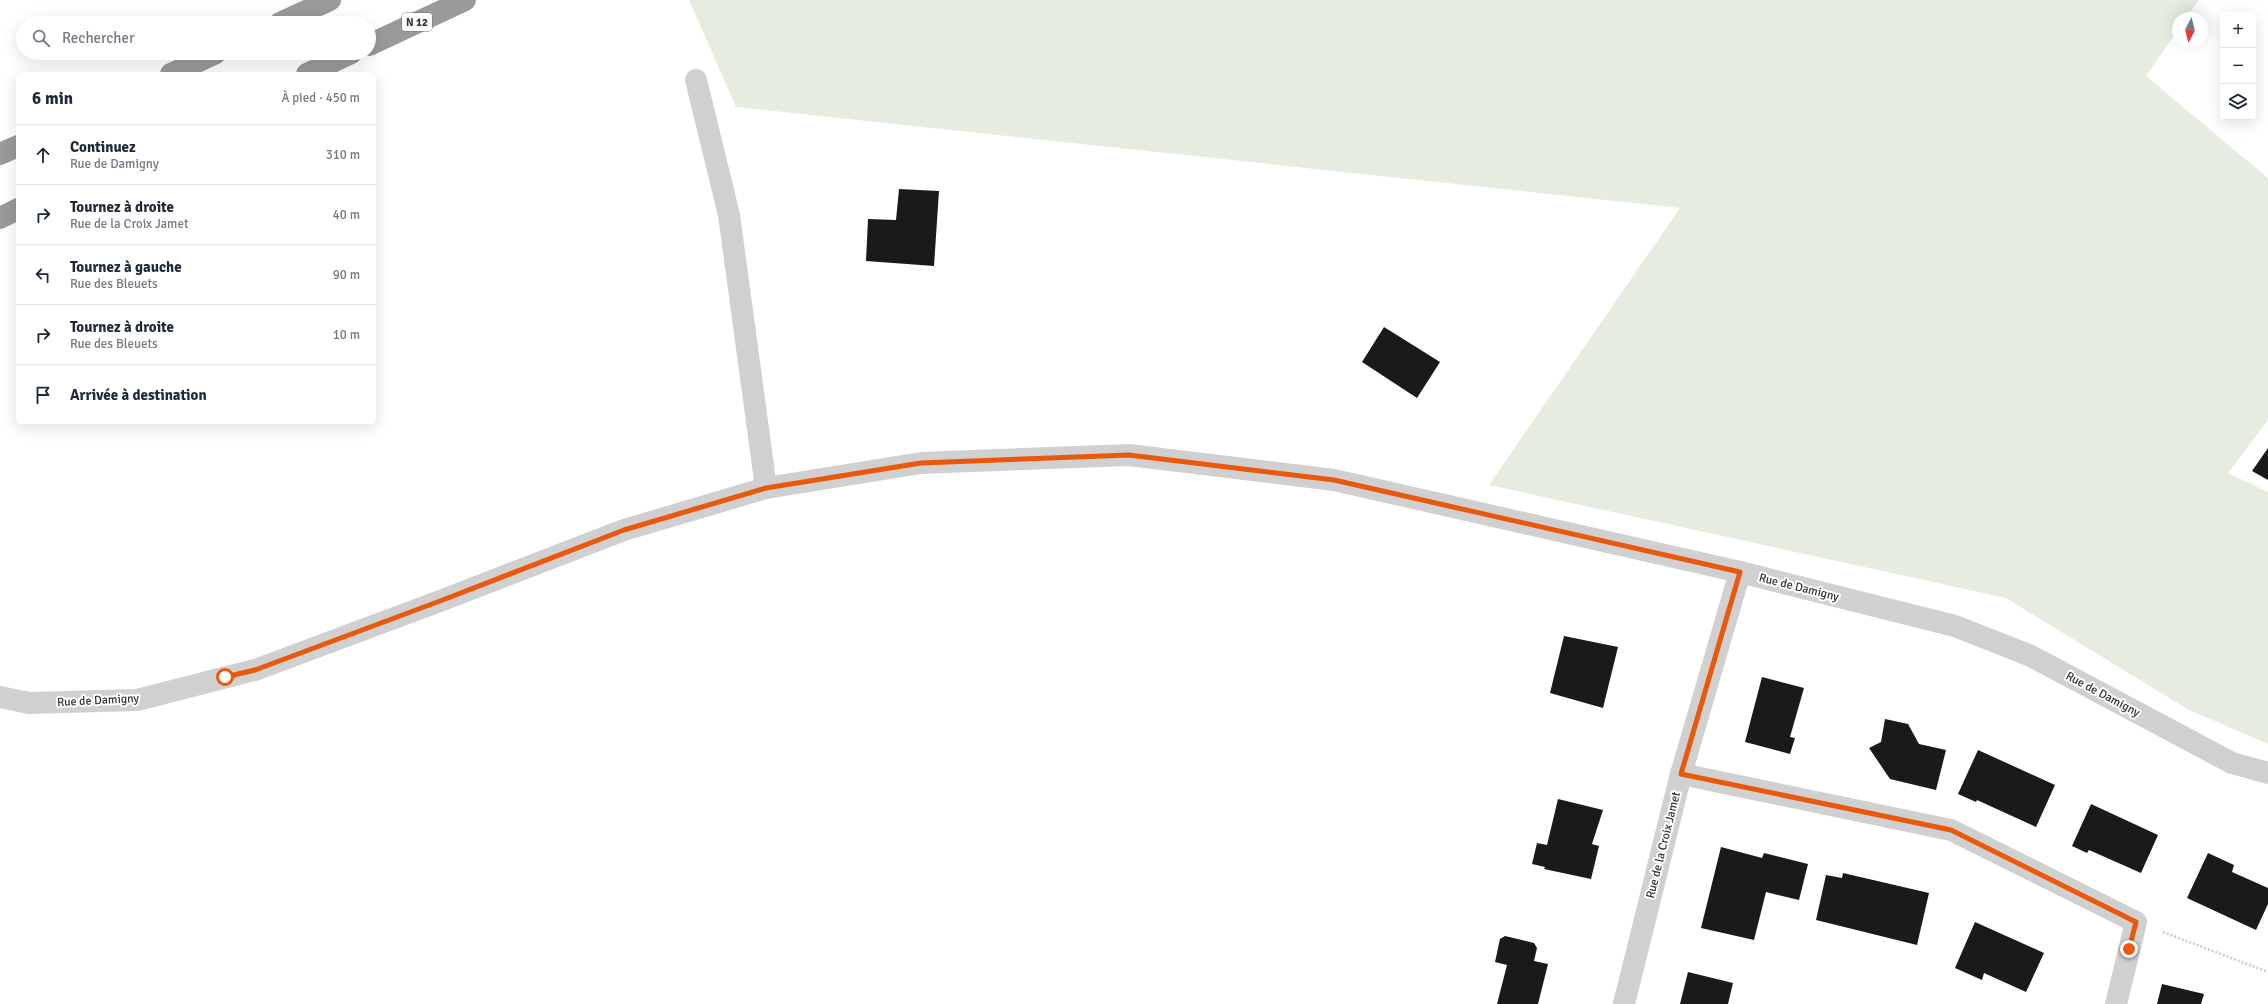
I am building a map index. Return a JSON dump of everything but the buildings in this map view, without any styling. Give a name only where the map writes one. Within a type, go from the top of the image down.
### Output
[{"type":"highway","points":[[295,16],[330,0]]},
{"type":"highway","name":"N 12","points":[[376,42],[464,0]]},
{"type":"highway","points":[[175,72],[201,60]]},
{"type":"highway","points":[[311,72],[336,60]]},
{"type":"highway","points":[[0,154],[16,147]]},
{"type":"highway","points":[[0,218],[16,210]]},
{"type":"street","points":[[696,80],[729,215],[766,488]]},
{"type":"street","name":"Rue de Damigny","points":[[0,697],[29,703],[137,700],[255,670],[448,599],[624,530],[766,488],[921,463],[1129,455],[1334,480],[1740,572],[1955,626],[2031,656],[2232,762],[2268,773]]},
{"type":"street","name":"Rue de la Croix Jamet","points":[[1624,1004],[1681,774],[1740,572]]},
{"type":"street","points":[[1681,774],[1951,830],[2136,922],[2116,1004]]},
{"type":"path","points":[[2136,922],[2268,972]]},
{"type":"shaded area","points":[[689,0],[2199,0],[2190,12],[2172,12],[2172,39],[2146,76],[2268,178],[2268,420],[2228,473],[2268,492],[2268,744],[2189,710],[2006,598],[1489,485],[1680,208],[736,107]]},
{"type":"route","points":[[225,677],[255,670],[426,607],[624,530],[766,488],[921,463],[1129,455],[1334,480],[1740,572],[1681,774],[1951,830],[2136,922],[2129,949]]}]
